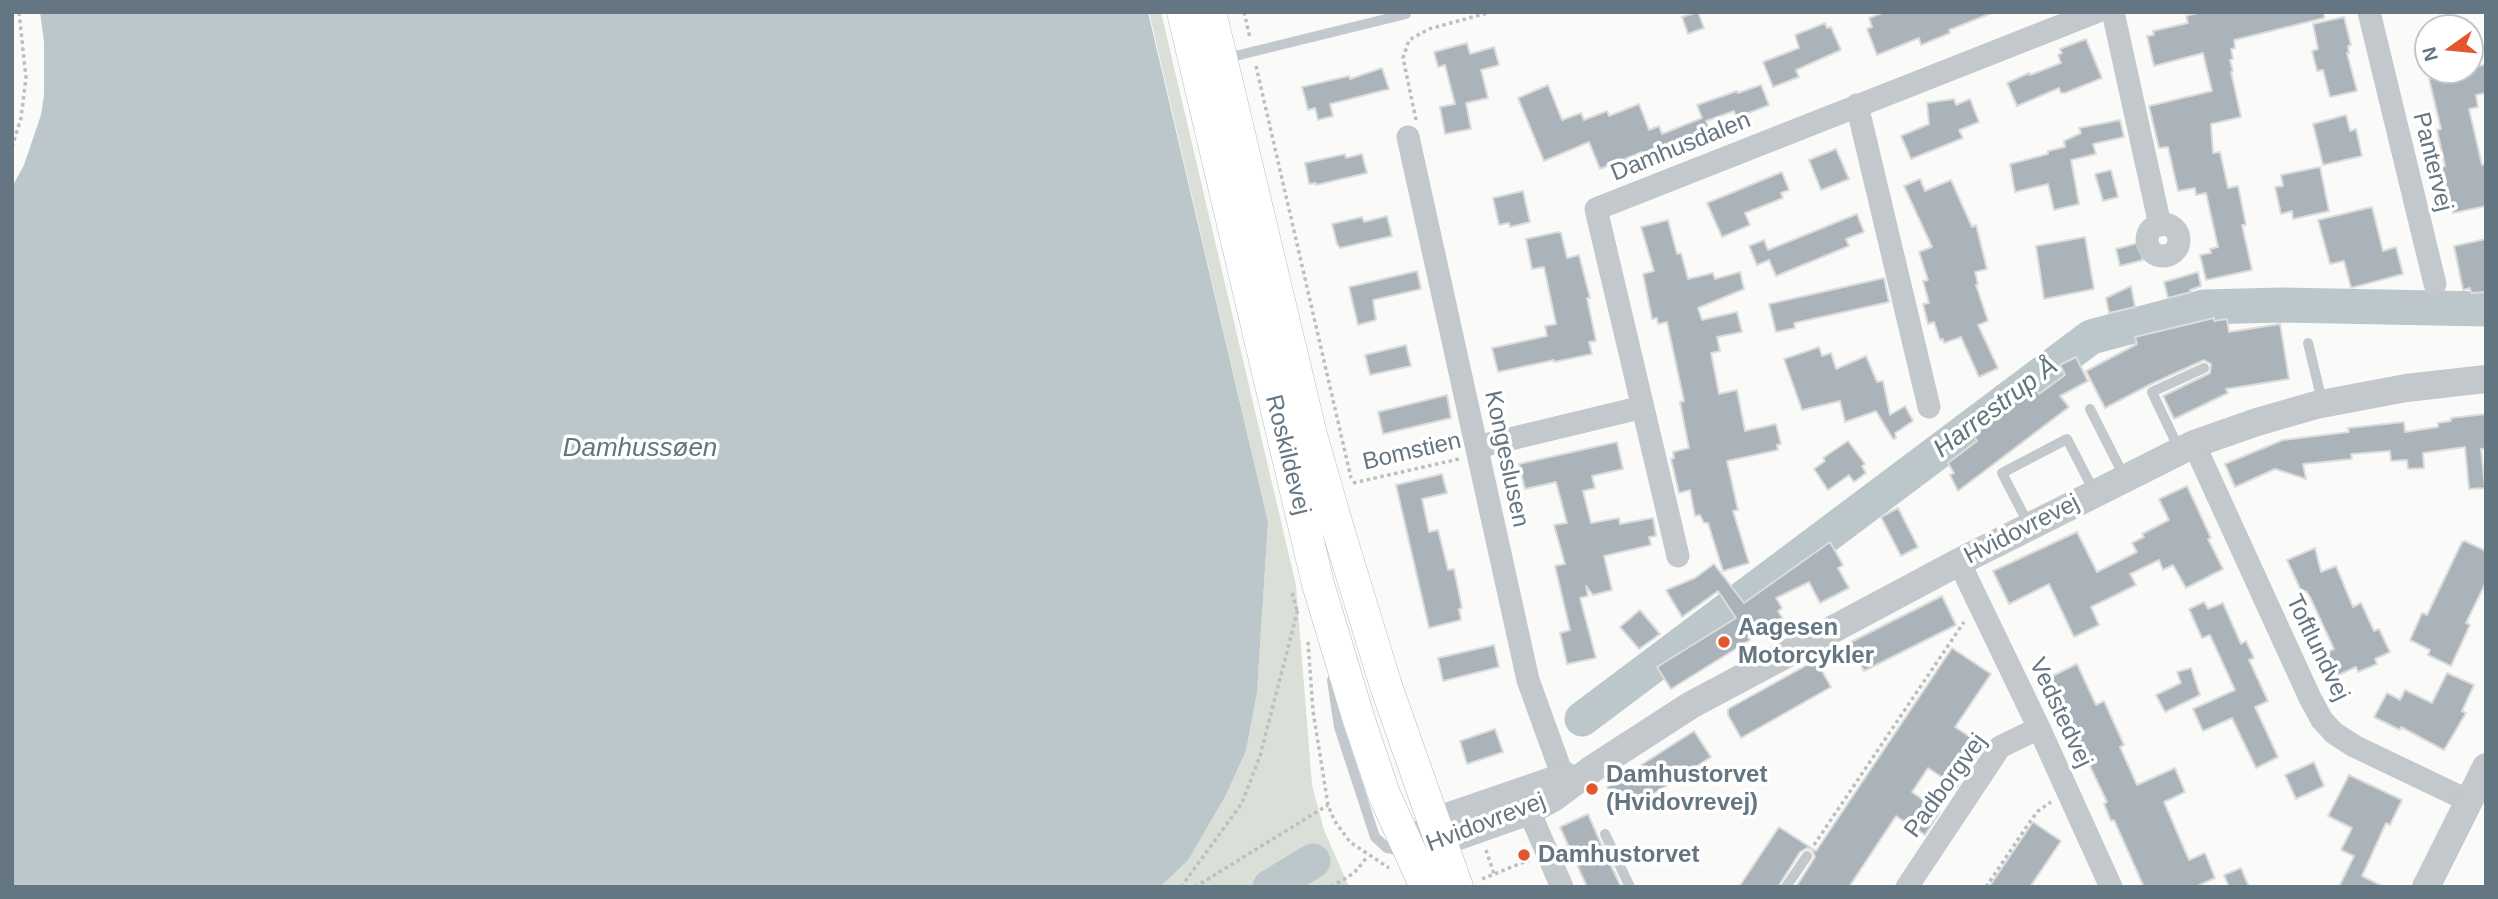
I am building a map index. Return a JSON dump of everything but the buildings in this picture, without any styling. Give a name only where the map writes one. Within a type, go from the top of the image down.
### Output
[{"type":"main road","name":"Roskildevej","points":[[1183,12],[1318,584],[1384,794],[1426,887]]},
{"type":"main road","name":"Roskildevej","points":[[1210,12],[1311,435],[1334,516],[1382,674],[1436,833],[1469,883]]},
{"type":"street","name":"Damhusdalen","points":[[1678,556],[1596,209],[2096,12]]},
{"type":"street","points":[[2113,12],[2160,225]]},
{"type":"street","name":"Pantervej","points":[[2369,12],[2435,284]]},
{"type":"street","points":[[1857,105],[1929,407]]},
{"type":"street","name":"Kongeslusen","points":[[1408,137],[1528,680],[1564,783]]},
{"type":"street","name":"Hvidovrevej","points":[[1410,853],[1436,833],[1564,783],[1592,769],[1691,705],[1959,562],[2187,448],[2257,422],[2322,404],[2406,388],[2486,379]]},
{"type":"street","points":[[1478,450],[1643,407]]},
{"type":"street","name":"Toftlundvej","points":[[2187,448],[2322,720],[2334,733],[2354,746],[2469,801]]},
{"type":"street","name":"Vedstedvej","points":[[1959,562],[2039,728],[2111,887]]},
{"type":"street","name":"Padborgvej","points":[[1907,887],[2000,747],[2039,728]]},
{"type":"street","points":[[2426,887],[2486,767]]},
{"type":"street","name":"Hvidovrevej","points":[[1436,833],[1529,811],[1564,783]]},
{"type":"street","points":[[1529,811],[1562,887]]},
{"type":"lane","points":[[1220,60],[1406,14]]},
{"type":"lane","points":[[2308,343],[2322,404]]},
{"type":"lane","points":[[2187,448],[2152,391],[2204,368]]},
{"type":"lane","points":[[2090,409],[2125,478]]},
{"type":"lane","points":[[2030,527],[2002,472],[2067,439],[2095,493]]},
{"type":"lane","points":[[1605,834],[1630,887]]},
{"type":"lane","points":[[1786,887],[1807,856]]},
{"type":"path","points":[[12,147],[21,118],[26,78],[19,12]]},
{"type":"path","points":[[1244,12],[1253,52]]},
{"type":"path","points":[[1408,137],[1416,120],[1404,58],[1409,40],[1429,29],[1491,12]]},
{"type":"path","name":"Bomstien","points":[[1253,52],[1353,483],[1478,450]]},
{"type":"path","points":[[1807,856],[1978,601]]},
{"type":"path","points":[[1181,887],[1242,803],[1260,756],[1297,611]]},
{"type":"path","points":[[1986,887],[2038,811],[2069,794]]},
{"type":"path","points":[[1195,887],[1328,805],[1345,836],[1368,856],[1354,873],[1331,887]]},
{"type":"path","points":[[1485,847],[1494,874]]},
{"type":"path","points":[[1469,883],[1547,853]]},
{"type":"shaded area","points":[[1149,12],[1161,12],[1296,585],[1312,785],[1324,830],[1349,887],[1160,887],[1188,859],[1226,795],[1246,751],[1257,693],[1268,522]]},
{"type":"water","name":"Damhussøen","points":[[40,12],[1148,12],[1268,522],[1257,693],[1246,751],[1226,795],[1188,860],[1160,887],[12,887],[12,187],[24,165],[41,115],[44,95],[44,42]]},
{"type":"waterway","name":"Harrestrup Å","points":[[1582,719],[2091,337],[2204,307],[2282,305],[2486,309]]},
{"type":"waterway","name":"Harrestrup Å","points":[[1270,887],[1313,861]]},
{"type":"place","name":"Aagesen Motorcykler","points":[[1724,642]]},
{"type":"place","name":"Damhustorvet (Hvidovrevej)","points":[[1592,789]]},
{"type":"place","name":"Damhustorvet","points":[[1524,855]]}]
